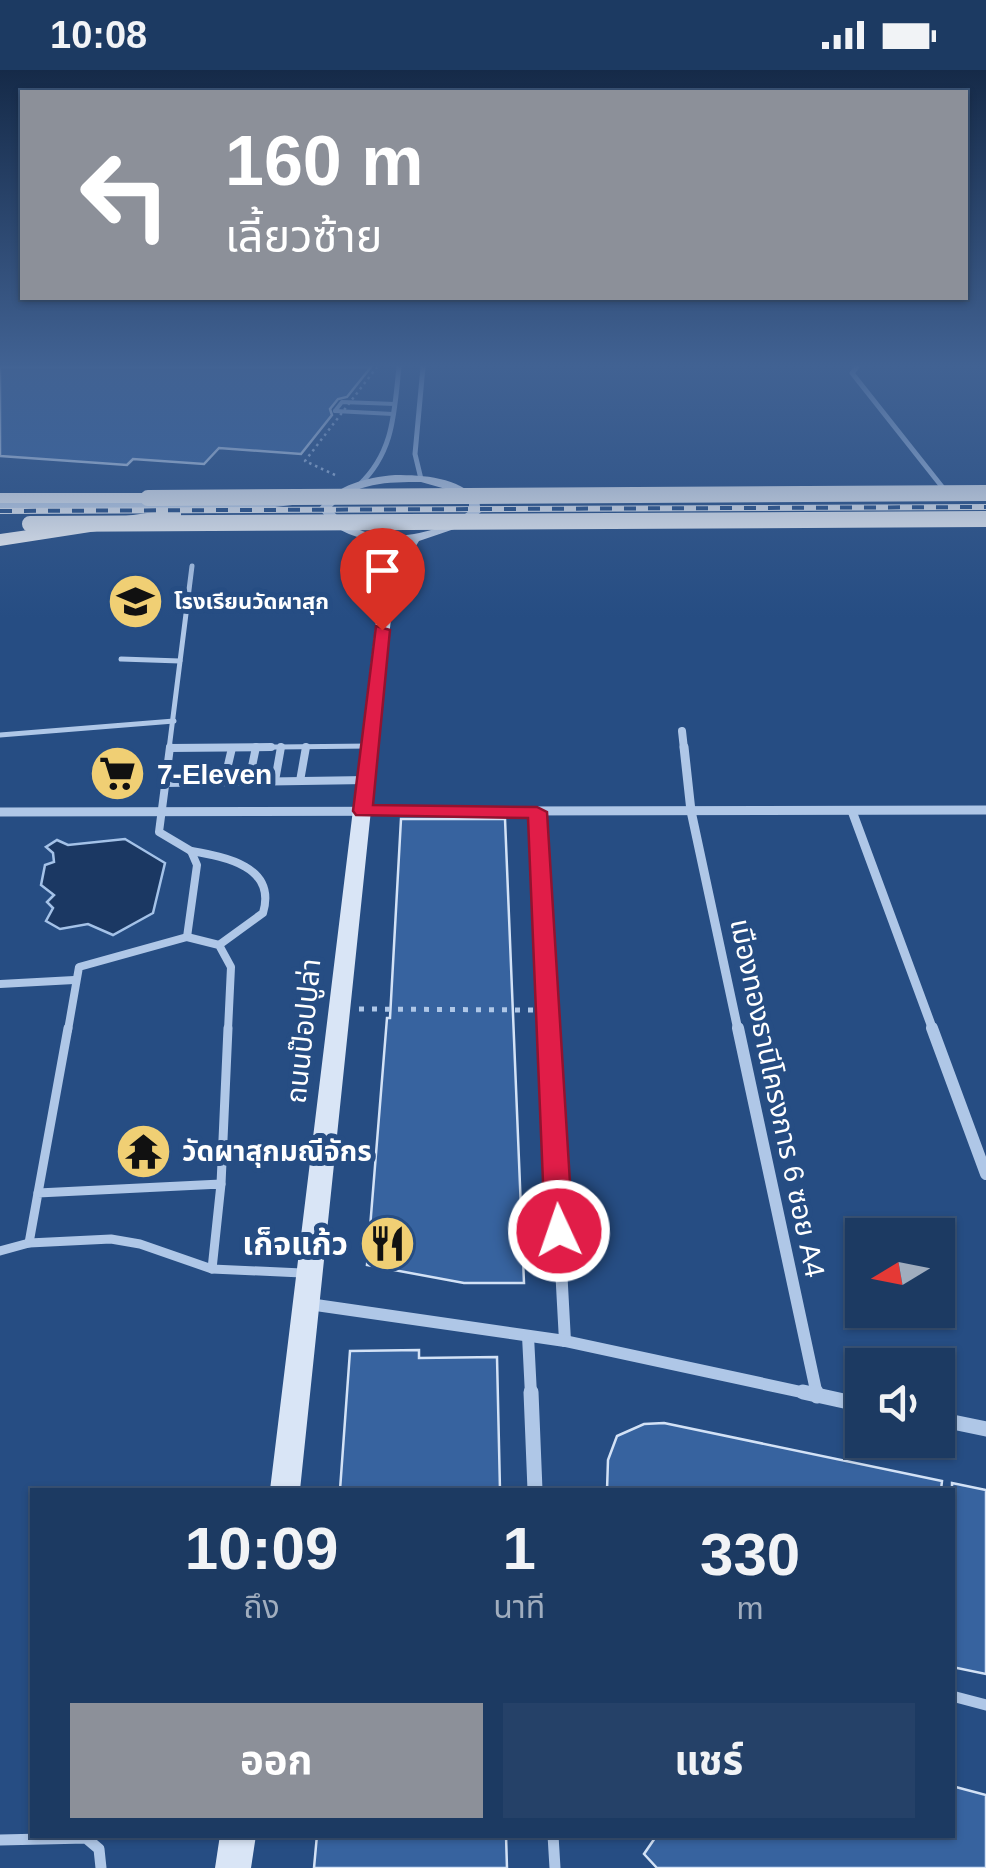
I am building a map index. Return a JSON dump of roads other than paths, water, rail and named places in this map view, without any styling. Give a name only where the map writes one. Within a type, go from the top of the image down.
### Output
[{"type":"highway","points":[[0,502],[948,494],[986,497]]},
{"type":"highway","points":[[0,540],[175,514]]},
{"type":"highway","points":[[0,524],[986,519]]},
{"type":"main road","points":[[0,502],[249,506],[333,496],[358,484],[421,480],[449,485],[469,494],[527,502],[986,497]]},
{"type":"main road","points":[[468,521],[475,512],[469,494]]},
{"type":"main road","points":[[329,520],[325,508],[333,496]]},
{"type":"main road","points":[[0,515],[175,514],[329,520],[346,530],[373,537],[414,538],[468,521],[521,514],[986,511]]},
{"type":"main road","points":[[373,537],[388,580]]},
{"type":"main road","points":[[388,580],[414,538]]},
{"type":"main road","name":"ถนนป๊อปปูล่า","points":[[286,1488],[388,580]]},
{"type":"main road","points":[[233,1868],[238,1838]]},
{"type":"street","points":[[358,484],[385,458],[386,451]]},
{"type":"street","points":[[415,451],[421,480]]},
{"type":"street","points":[[914,451],[948,494]]},
{"type":"street","name":"เมืองทองธานีโครงการ 6 ซอย A4","points":[[682,730],[691,812],[817,1396]]},
{"type":"street","points":[[0,812],[986,810]]},
{"type":"street","points":[[852,811],[986,1174]]},
{"type":"street","points":[[537,812],[565,1341]]},
{"type":"street","points":[[308,1304],[565,1341],[845,1402]]},
{"type":"street","points":[[528,1336],[535,1488]]},
{"type":"street","points":[[955,1422],[986,1428]]},
{"type":"lane","points":[[192,566],[160,832],[191,851],[242,862],[255,870],[264,886],[266,908],[261,917],[219,945]]},
{"type":"lane","points":[[122,659],[180,661]]},
{"type":"lane","points":[[0,735],[174,721]]},
{"type":"lane","points":[[170,748],[370,746]]},
{"type":"lane","points":[[275,781],[281,747]]},
{"type":"lane","points":[[300,781],[306,747]]},
{"type":"lane","points":[[224,782],[232,748]]},
{"type":"lane","points":[[249,782],[256,748]]},
{"type":"lane","points":[[165,782],[366,780]]},
{"type":"lane","points":[[187,937],[197,866],[191,851]]},
{"type":"lane","points":[[29,1243],[79,968],[93,960],[187,937],[219,945],[231,967],[222,1184],[212,1269]]},
{"type":"lane","points":[[0,984],[74,980]]},
{"type":"lane","points":[[38,1194],[222,1184]]},
{"type":"lane","points":[[0,1251],[29,1243],[112,1239],[140,1244],[212,1269],[312,1274]]},
{"type":"lane","points":[[955,1697],[986,1705]]},
{"type":"lane","points":[[0,1840],[86,1838],[99,1849],[102,1868]]},
{"type":"lane","points":[[553,1838],[554,1868]]},
{"type":"water","points":[[125,839],[165,863],[153,913],[113,935],[88,924],[60,929],[46,921],[53,908],[47,902],[54,895],[41,885],[45,865],[54,862],[53,853],[46,847],[57,840],[68,845]]},
{"type":"railway","points":[[0,511],[986,507]]},
{"type":"place","name":"โรงเรียนวัดผาสุก","points":[[135,601]]},
{"type":"place","name":"7-Eleven","points":[[118,774]]},
{"type":"place","name":"วัดผาสุกมณีจักร","points":[[143,1151]]},
{"type":"place","name":"เก็จแก้ว","points":[[387,1244]]}]
